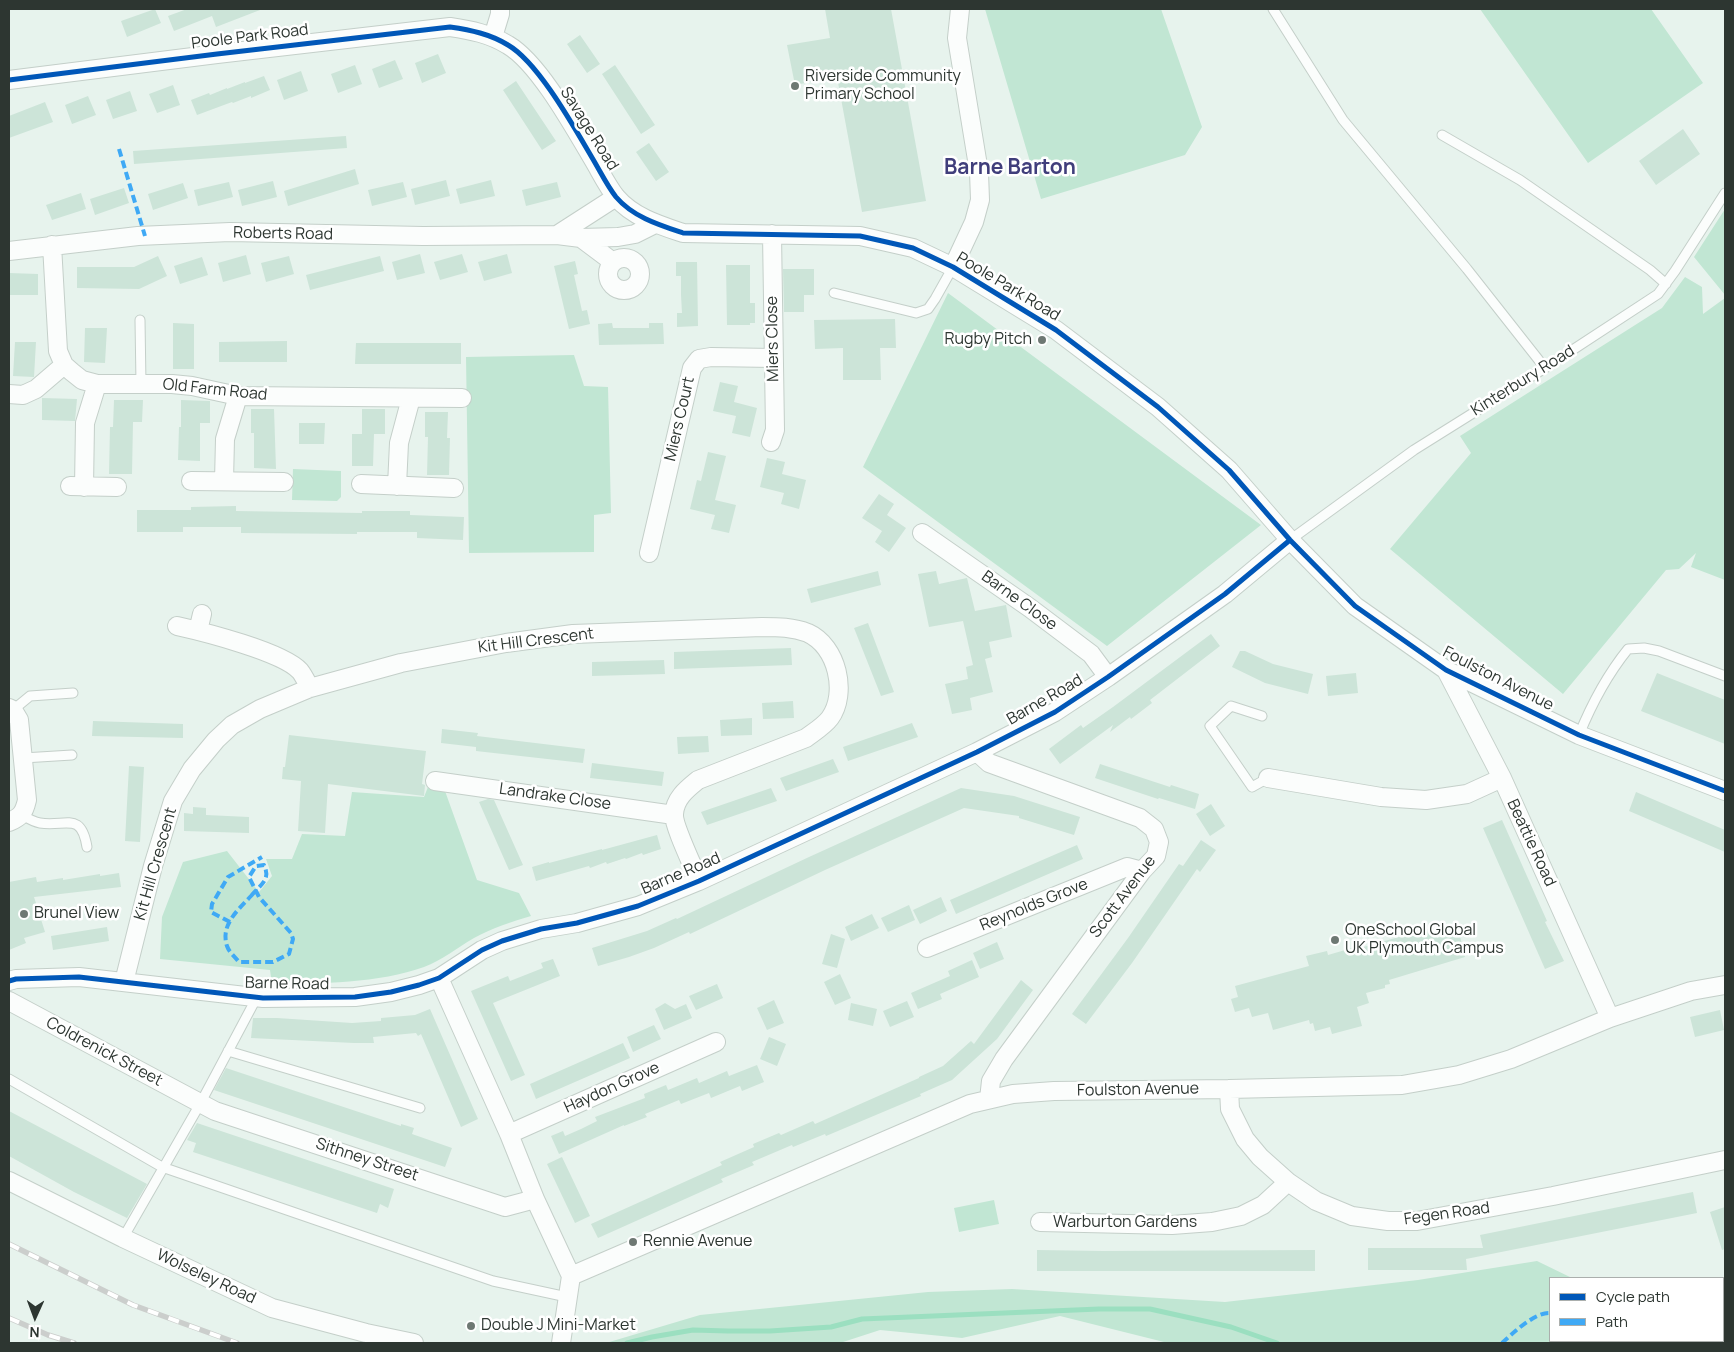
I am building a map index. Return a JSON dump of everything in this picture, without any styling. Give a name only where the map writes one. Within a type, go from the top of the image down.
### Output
[{"type":"street","points":[[493,37],[500,9]]},
{"type":"street","points":[[953,267],[974,222],[980,200],[979,172],[957,38],[960,9]]},
{"type":"street","name":"Poole Park Road","points":[[9,80],[450,27],[474,30],[493,37]]},
{"type":"street","name":"Savage Road","points":[[493,37],[510,46],[526,61],[547,86],[616,197]]},
{"type":"street","points":[[557,235],[616,197]]},
{"type":"street","name":"Poole Park Road","points":[[616,197],[633,211],[655,224],[683,233],[860,236],[914,248],[953,267],[1056,330],[1158,407],[1229,470],[1290,540]]},
{"type":"street","name":"Roberts Road","points":[[9,251],[138,236],[230,232],[618,237],[635,234],[655,224]]},
{"type":"street","name":"Miers Close","points":[[771,442],[775,430],[772,234]]},
{"type":"street","points":[[581,238],[612,262]]},
{"type":"street","points":[[9,394],[23,395],[36,389],[64,365],[58,351],[52,245]]},
{"type":"street","name":"Miers Court","points":[[649,554],[692,368],[698,359],[711,356],[773,358]]},
{"type":"street","name":"Old Farm Road","points":[[64,365],[82,380],[97,384],[172,384],[192,386],[238,396],[462,398]]},
{"type":"street","points":[[97,384],[85,422],[77,486],[117,487]]},
{"type":"street","points":[[224,481],[225,439],[238,396]]},
{"type":"street","points":[[397,486],[399,443],[411,398]]},
{"type":"street","points":[[191,481],[284,482]]},
{"type":"street","points":[[361,484],[454,488]]},
{"type":"street","name":"Barne Close","points":[[922,533],[1030,608],[1091,654],[1108,677]]},
{"type":"street","name":"Foulston Avenue","points":[[1290,540],[1355,606],[1446,670],[1580,735],[1725,791]]},
{"type":"street","name":"Barne Road","points":[[9,981],[79,977],[257,997],[355,997],[391,992],[439,978],[482,950],[502,941],[541,929],[577,923],[638,906],[699,880],[977,752],[1055,712],[1225,594],[1290,540]]},
{"type":"street","points":[[177,626],[200,622],[248,646],[284,661],[300,671],[310,688]]},
{"type":"street","name":"Kit Hill Crescent","points":[[124,982],[160,841],[173,801],[192,769],[216,740],[232,725],[260,709],[310,688],[414,660],[573,634],[789,627],[810,634],[821,642],[831,656],[839,687],[838,702],[830,718],[806,738],[698,780],[686,789],[679,798],[674,815]]},
{"type":"street","name":"Beattie Road","points":[[1446,670],[1502,778],[1610,1018]]},
{"type":"street","points":[[11,709],[19,720],[27,800],[25,810],[15,818]]},
{"type":"street","name":"Scott Avenue","points":[[977,752],[989,763],[1140,818],[1154,829],[1159,842],[1156,856],[1142,870],[1004,1059],[991,1081],[989,1099]]},
{"type":"street","points":[[1268,778],[1381,797],[1426,800],[1466,794],[1502,778]]},
{"type":"street","name":"Landrake Close","points":[[436,780],[674,815]]},
{"type":"street","points":[[674,815],[699,880]]},
{"type":"street","name":"Reynolds Grove","points":[[927,948],[1128,867],[1142,870]]},
{"type":"street","points":[[439,978],[509,1134],[535,1199],[571,1276],[561,1343]]},
{"type":"street","name":"Foulston Avenue","points":[[571,1276],[970,1104],[989,1099],[1013,1094],[1054,1091],[1229,1090],[1402,1085],[1459,1075],[1511,1059],[1610,1018],[1690,992],[1725,985]]},
{"type":"street","name":"Coldrenick Street","points":[[9,1001],[200,1104]]},
{"type":"street","name":"Haydon Grove","points":[[509,1134],[716,1042]]},
{"type":"street","name":"Fegen Road","points":[[1229,1090],[1230,1109],[1245,1139],[1260,1158],[1288,1182],[1316,1201],[1352,1216],[1388,1221],[1417,1221],[1553,1196],[1725,1160]]},
{"type":"street","name":"Sithney Street","points":[[200,1104],[215,1111],[505,1207],[535,1199]]},
{"type":"street","name":"Wolseley Road","points":[[9,1181],[123,1238],[272,1308],[366,1334],[414,1343]]},
{"type":"street","name":"Warburton Gardens","points":[[1040,1222],[1172,1225],[1212,1222],[1241,1216],[1263,1204],[1288,1182]]},
{"type":"lane","points":[[1273,9],[1343,120],[1467,269],[1545,368]]},
{"type":"lane","points":[[1442,136],[1520,180],[1650,270],[1666,284]]},
{"type":"lane","name":"Kinterbury Road","points":[[1290,540],[1414,450],[1658,294],[1725,193]]},
{"type":"lane","points":[[834,293],[916,313],[928,309],[953,267]]},
{"type":"lane","points":[[140,320],[142,384]]},
{"type":"lane","points":[[1580,735],[1590,708],[1614,666],[1628,649],[1644,648],[1659,651],[1725,676]]},
{"type":"lane","points":[[11,709],[30,696],[73,693]]},
{"type":"lane","points":[[1262,716],[1231,706],[1210,726],[1252,787],[1268,778]]},
{"type":"lane","points":[[23,758],[72,755]]},
{"type":"lane","points":[[15,818],[40,823],[69,822],[77,825],[85,835],[87,847]]},
{"type":"lane","points":[[123,1238],[162,1167],[200,1104],[257,997]]},
{"type":"lane","points":[[228,1051],[420,1108]]},
{"type":"lane","points":[[9,1079],[162,1167],[493,1281],[567,1298]]},
{"type":"green space","points":[[985,9],[1161,9],[1202,127],[1185,155],[1041,199]]},
{"type":"green space","points":[[1480,9],[1651,9],[1703,83],[1588,163]]},
{"type":"green space","points":[[1725,209],[1725,295],[1694,257]]},
{"type":"green space","points":[[1685,277],[1702,287],[1703,314],[1725,298],[1725,580],[1691,567],[1696,553],[1679,569],[1666,570],[1563,694],[1390,549],[1471,453],[1460,436],[1662,308]]},
{"type":"green space","points":[[948,293],[1261,525],[1107,646],[863,467]]},
{"type":"green space","points":[[574,355],[584,386],[608,387],[611,513],[594,515],[594,552],[469,553],[466,357]]},
{"type":"green space","points":[[293,469],[341,471],[341,497],[337,501],[292,500]]},
{"type":"green space","points":[[428,787],[445,791],[477,880],[519,893],[531,916],[481,934],[424,967],[369,979],[329,983],[272,984],[270,970],[160,959],[162,917],[183,862],[227,851],[259,892],[272,876],[266,859],[292,859],[302,834],[345,836],[352,792],[424,797]]},
{"type":"green space","points":[[994,1200],[999,1224],[959,1232],[954,1208]]},
{"type":"green space","points":[[1537,1261],[1570,1277],[1549,1277],[1549,1342],[1724,1342],[1725,1307],[1725,1343],[1168,1343],[1060,1316],[962,1338],[880,1330],[840,1343],[606,1343],[700,1315],[928,1292],[1012,1289],[1225,1302],[1418,1280]]},
{"type":"building","points":[[155,9],[161,23],[127,37],[121,21]]},
{"type":"building","points":[[187,9],[260,10],[216,27],[212,16],[174,31],[168,16]]},
{"type":"building","points":[[825,9],[891,9],[926,201],[862,212],[837,77],[795,85],[787,45],[830,38]]},
{"type":"building","points":[[580,35],[600,64],[587,73],[567,44]]},
{"type":"building","points":[[438,54],[446,73],[422,83],[415,63]]},
{"type":"building","points":[[395,60],[403,79],[379,88],[372,69]]},
{"type":"building","points":[[355,65],[362,84],[338,93],[331,74]]},
{"type":"building","points":[[615,65],[655,125],[641,134],[602,74]]},
{"type":"building","points":[[301,71],[308,91],[284,100],[277,80]]},
{"type":"building","points":[[264,76],[270,90],[197,115],[191,100]]},
{"type":"building","points":[[516,81],[556,141],[542,150],[503,90]]},
{"type":"building","points":[[173,85],[180,105],[157,113],[149,94]]},
{"type":"building","points":[[130,91],[137,111],[113,119],[106,100]]},
{"type":"building","points":[[88,96],[96,115],[72,124],[65,105]]},
{"type":"building","points":[[45,102],[53,122],[9,138],[9,116]]},
{"type":"building","points":[[1683,129],[1700,154],[1656,185],[1639,161]]},
{"type":"building","points":[[346,136],[347,148],[134,164],[133,151]]},
{"type":"building","points":[[649,143],[669,172],[656,181],[636,152]]},
{"type":"building","points":[[355,169],[359,184],[288,206],[284,191]]},
{"type":"building","points":[[446,180],[450,196],[415,205],[411,189]]},
{"type":"building","points":[[491,180],[495,196],[460,204],[456,189]]},
{"type":"building","points":[[273,181],[277,197],[242,206],[238,190]]},
{"type":"building","points":[[229,182],[233,197],[198,206],[194,190]]},
{"type":"building","points":[[403,182],[407,197],[372,206],[368,190]]},
{"type":"building","points":[[557,182],[561,197],[526,206],[522,190]]},
{"type":"building","points":[[183,183],[188,198],[153,210],[148,194]]},
{"type":"building","points":[[124,188],[129,203],[95,215],[90,199]]},
{"type":"building","points":[[81,193],[86,209],[52,220],[46,205]]},
{"type":"building","points":[[420,254],[425,273],[397,280],[392,262]]},
{"type":"building","points":[[462,254],[468,272],[440,280],[434,262]]},
{"type":"building","points":[[507,254],[512,273],[484,281],[478,262]]},
{"type":"building","points":[[246,255],[251,274],[223,282],[218,263]]},
{"type":"building","points":[[158,256],[167,276],[139,289],[77,288],[77,267],[134,267]]},
{"type":"building","points":[[289,256],[294,274],[266,282],[261,263]]},
{"type":"building","points":[[380,256],[384,271],[310,290],[306,275]]},
{"type":"building","points":[[202,257],[208,275],[180,284],[174,266]]},
{"type":"building","points":[[575,261],[578,274],[574,275],[582,311],[587,310],[590,324],[569,329],[554,266]]},
{"type":"building","points":[[676,262],[697,262],[698,326],[677,327],[677,313],[682,313],[681,276],[676,276]]},
{"type":"building","points":[[726,265],[750,265],[750,303],[755,303],[755,323],[750,323],[750,325],[727,325]]},
{"type":"building","points":[[783,269],[814,269],[814,295],[804,295],[804,312],[784,312]]},
{"type":"building","points":[[9,273],[38,274],[38,295],[9,295]]},
{"type":"building","points":[[895,319],[896,348],[880,348],[881,380],[843,380],[843,348],[815,349],[814,320]]},
{"type":"building","points":[[173,323],[194,324],[194,369],[173,369]]},
{"type":"building","points":[[612,323],[613,328],[649,328],[649,323],[663,323],[664,344],[599,345],[598,324]]},
{"type":"building","points":[[85,328],[107,328],[105,363],[84,362]]},
{"type":"building","points":[[287,341],[287,362],[219,362],[219,342]]},
{"type":"building","points":[[15,342],[36,342],[34,377],[13,376]]},
{"type":"building","points":[[356,343],[461,343],[461,364],[355,364]]},
{"type":"building","points":[[720,382],[738,386],[734,402],[757,408],[750,437],[732,433],[736,416],[713,411]]},
{"type":"building","points":[[42,398],[77,399],[75,421],[42,420]]},
{"type":"building","points":[[114,400],[143,400],[142,422],[133,422],[132,474],[109,474],[110,427],[113,427]]},
{"type":"building","points":[[181,400],[210,401],[210,423],[200,423],[200,461],[178,460]]},
{"type":"building","points":[[251,409],[274,409],[276,469],[254,468],[254,433],[251,433]]},
{"type":"building","points":[[362,409],[385,409],[385,434],[374,434],[373,466],[352,466],[352,434],[362,434]]},
{"type":"building","points":[[425,412],[448,412],[447,438],[450,438],[449,475],[427,475],[428,437],[425,437]]},
{"type":"building","points":[[299,423],[325,423],[324,444],[299,444]]},
{"type":"building","points":[[708,452],[726,456],[715,500],[736,505],[729,533],[711,529],[715,515],[690,509],[697,480],[701,481]]},
{"type":"building","points":[[767,458],[785,462],[782,474],[806,480],[799,509],[781,504],[784,493],[760,487]]},
{"type":"building","points":[[879,494],[894,504],[887,515],[906,528],[889,552],[875,542],[882,531],[862,518]]},
{"type":"building","points":[[236,506],[236,511],[362,513],[362,511],[410,511],[410,515],[464,517],[463,540],[417,538],[417,532],[357,532],[357,534],[241,533],[241,527],[183,527],[183,532],[137,532],[137,510],[191,510],[191,507]]},
{"type":"building","points":[[878,571],[881,585],[811,603],[807,589]]},
{"type":"building","points":[[936,571],[939,584],[967,578],[975,611],[1006,605],[1012,637],[989,642],[992,657],[985,659],[993,692],[970,698],[972,710],[952,714],[945,684],[968,679],[966,667],[973,665],[963,621],[929,627],[918,574]]},
{"type":"building","points":[[868,623],[894,692],[881,696],[854,628]]},
{"type":"building","points":[[1211,634],[1220,646],[1150,700],[1152,703],[1131,719],[1130,717],[1110,732],[1113,725],[1060,764],[1049,749],[1081,725],[1083,728],[1113,707]]},
{"type":"building","points":[[791,648],[792,665],[674,669],[674,652]]},
{"type":"building","points":[[1240,651],[1245,651],[1273,664],[1313,674],[1308,694],[1265,683],[1232,667]]},
{"type":"building","points":[[664,660],[665,674],[592,676],[592,662]]},
{"type":"building","points":[[1356,673],[1358,693],[1328,696],[1326,676]]},
{"type":"building","points":[[1657,673],[1725,700],[1725,744],[1641,711]]},
{"type":"building","points":[[793,701],[794,718],[763,719],[762,703]]},
{"type":"building","points":[[752,718],[752,735],[721,736],[720,720]]},
{"type":"building","points":[[93,721],[183,724],[183,738],[92,736]]},
{"type":"building","points":[[912,723],[918,737],[848,761],[843,747]]},
{"type":"building","points":[[442,729],[478,733],[477,736],[585,749],[583,763],[476,751],[476,747],[441,743]]},
{"type":"building","points":[[289,735],[426,751],[422,784],[425,785],[424,796],[328,784],[325,833],[298,831],[301,781],[282,779]]},
{"type":"building","points":[[708,736],[709,752],[678,754],[677,737]]},
{"type":"building","points":[[833,759],[839,772],[786,791],[780,778]]},
{"type":"building","points":[[592,763],[664,772],[662,786],[590,778]]},
{"type":"building","points":[[1100,764],[1170,787],[1171,785],[1199,794],[1195,809],[1095,778]]},
{"type":"building","points":[[129,766],[144,767],[140,842],[125,841]]},
{"type":"building","points":[[771,788],[777,801],[707,825],[701,812]]},
{"type":"building","points":[[961,788],[1014,796],[1080,817],[1074,835],[1019,818],[1019,816],[964,808],[825,870],[690,934],[689,932],[654,948],[598,966],[592,948],[647,931],[677,919]]},
{"type":"building","points":[[1636,792],[1725,830],[1725,852],[1629,811]]},
{"type":"building","points":[[488,799],[494,800],[523,865],[509,870],[479,802]]},
{"type":"building","points":[[1211,804],[1225,826],[1210,836],[1196,814]]},
{"type":"building","points":[[193,807],[206,808],[206,815],[249,817],[249,833],[184,831],[184,813],[193,814]]},
{"type":"building","points":[[1502,820],[1547,921],[1545,922],[1564,961],[1545,969],[1483,828]]},
{"type":"building","points":[[657,835],[661,849],[536,881],[532,867]]},
{"type":"building","points":[[1201,840],[1216,850],[1200,872],[1197,869],[1132,963],[1086,1024],[1072,1014],[1179,864],[1183,866]]},
{"type":"building","points":[[1077,845],[1083,859],[956,914],[950,900]]},
{"type":"building","name":"Brunel View","points":[[119,873],[121,887],[34,897],[45,932],[24,938],[26,943],[9,950],[9,882],[36,877],[37,882]]},
{"type":"building","points":[[941,897],[947,911],[920,924],[913,910]]},
{"type":"building","points":[[909,905],[915,920],[888,932],[881,918]]},
{"type":"building","points":[[872,914],[879,928],[851,941],[845,927]]},
{"type":"building","points":[[107,927],[109,941],[53,950],[51,936]]},
{"type":"building","points":[[1434,927],[1437,938],[1459,932],[1465,957],[1389,980],[1390,984],[1385,985],[1385,988],[1366,993],[1369,1003],[1357,1007],[1362,1026],[1332,1034],[1330,1027],[1315,1031],[1313,1023],[1310,1024],[1309,1020],[1273,1030],[1268,1013],[1252,1017],[1249,1008],[1235,1012],[1231,999],[1238,997],[1235,986],[1309,966],[1306,956],[1327,951],[1328,955],[1352,948],[1353,950]]},
{"type":"building","points":[[831,934],[845,939],[837,968],[822,964]]},
{"type":"building","points":[[997,942],[1004,959],[980,969],[973,953]]},
{"type":"building","points":[[553,959],[560,976],[493,1003],[525,1075],[511,1081],[471,991],[508,976],[510,981],[543,968],[541,963]]},
{"type":"building","points":[[972,960],[979,977],[940,994],[942,999],[918,1009],[911,993],[950,976],[948,971]]},
{"type":"building","points":[[840,974],[851,998],[835,1005],[824,982]]},
{"type":"building","points":[[1021,980],[1033,990],[997,1039],[952,1080],[920,1094],[921,1096],[826,1136],[825,1134],[793,1147],[792,1145],[752,1162],[754,1165],[721,1179],[723,1182],[598,1238],[591,1224],[722,1165],[720,1162],[754,1147],[753,1144],[779,1133],[781,1135],[813,1121],[815,1124],[943,1066],[971,1041],[974,1044]]},
{"type":"building","points":[[717,984],[723,998],[696,1010],[689,996]]},
{"type":"building","points":[[774,1000],[784,1023],[767,1030],[757,1008]]},
{"type":"building","points":[[907,1001],[914,1017],[890,1027],[883,1011]]},
{"type":"building","points":[[665,1003],[675,1009],[686,1004],[692,1018],[664,1030],[655,1009]]},
{"type":"building","points":[[851,1003],[877,1009],[873,1026],[848,1020]]},
{"type":"building","points":[[430,1009],[478,1119],[461,1127],[421,1034],[418,1036],[416,1033],[373,1037],[374,1043],[251,1038],[253,1018],[352,1023],[381,1021],[381,1018],[415,1015]]},
{"type":"building","points":[[1720,1010],[1724,1030],[1695,1037],[1690,1017]]},
{"type":"building","points":[[654,1025],[661,1039],[633,1052],[627,1037]]},
{"type":"building","points":[[769,1037],[786,1044],[777,1066],[760,1059]]},
{"type":"building","points":[[623,1043],[630,1058],[536,1099],[530,1084]]},
{"type":"building","points":[[757,1065],[764,1082],[742,1091],[740,1086],[711,1098],[709,1093],[681,1104],[679,1100],[645,1114],[647,1117],[624,1125],[559,1154],[551,1136],[563,1131],[565,1136],[581,1129],[597,1121],[595,1117],[645,1098],[644,1094],[666,1085],[668,1090],[697,1078],[699,1083],[727,1071],[729,1076]]},
{"type":"building","points":[[226,1068],[401,1126],[401,1124],[414,1128],[412,1134],[452,1148],[445,1167],[214,1090]]},
{"type":"building","points":[[9,1111],[147,1184],[127,1218],[74,1192],[9,1156]]},
{"type":"building","points":[[197,1123],[394,1189],[388,1208],[380,1204],[377,1213],[193,1152],[196,1143],[187,1140]]},
{"type":"building","points":[[562,1157],[590,1216],[575,1223],[547,1164]]},
{"type":"building","points":[[1693,1192],[1697,1213],[1466,1259],[1467,1270],[1368,1270],[1368,1248],[1483,1248],[1480,1235]]},
{"type":"building","points":[[1725,1207],[1725,1249],[1722,1250],[1710,1212]]},
{"type":"building","points":[[1037,1250],[1315,1250],[1315,1271],[1037,1271]]},
{"type":"waterway","points":[[627,1343],[693,1330],[770,1331],[831,1327],[862,1319],[1099,1309],[1150,1309],[1231,1327],[1277,1343]]},
{"type":"railway","points":[[9,1244],[133,1305],[237,1343]]},
{"type":"railway","points":[[9,1318],[48,1335],[74,1343]]},
{"type":"marked path","points":[[119,149],[145,236]]},
{"type":"marked path","points":[[230,922],[211,912],[212,904],[228,877],[262,857]]},
{"type":"marked path","points":[[251,896],[236,912],[228,925],[225,938],[227,946],[239,962],[273,962],[289,954],[293,939],[291,933],[259,897],[249,877],[256,866],[264,865],[266,878],[261,885],[258,888],[255,892],[251,896]]},
{"type":"marked path","points":[[1502,1343],[1531,1319],[1549,1313]]},
{"type":"cycle path","points":[[9,80],[450,27],[487,35],[508,45],[532,66],[567,115],[613,193],[623,204],[638,215],[683,233],[860,236],[913,248],[953,267],[1056,330],[1158,407],[1229,470],[1290,540],[1355,606],[1446,670],[1579,735],[1725,791]]},
{"type":"cycle path","points":[[9,981],[16,979],[79,977],[263,998],[355,997],[391,992],[419,985],[439,978],[482,950],[502,941],[541,929],[577,923],[638,906],[699,881],[977,752],[1055,712],[1108,677],[1225,594],[1290,540]]},
{"type":"place","name":"Riverside Community Primary School","points":[[795,86]]},
{"type":"place","name":"Rugby Pitch","points":[[1042,340]]},
{"type":"place","name":"Brunel View","points":[[24,914]]},
{"type":"place","name":"OneSchool Global UK Plymouth Campus","points":[[1335,940]]},
{"type":"place","name":"Rennie Avenue","points":[[633,1242]]},
{"type":"place","name":"Double J Mini-Market","points":[[471,1326]]},
{"type":"district","name":"Barne Barton","points":[[1010,168]]}]
